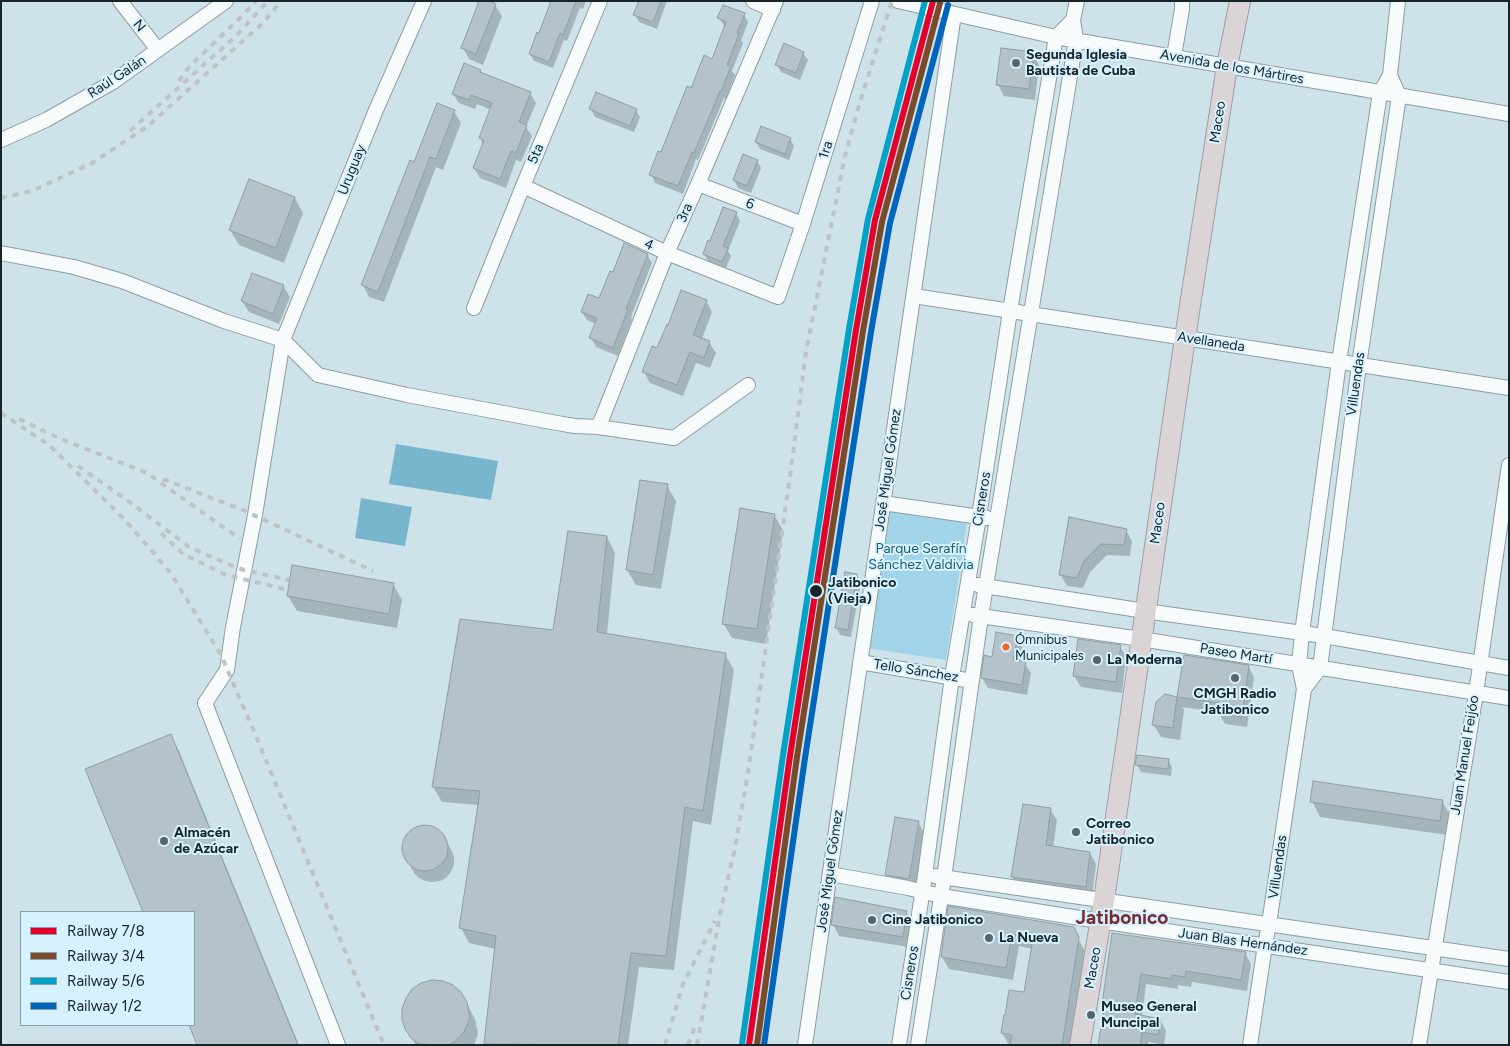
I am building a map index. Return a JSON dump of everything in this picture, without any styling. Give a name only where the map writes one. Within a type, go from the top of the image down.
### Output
[{"type":"highway","name":"Maceo","points":[[1080,1045],[1101,922],[1185,338],[1227,66],[1240,1]]},
{"type":"street","name":"N","points":[[120,1],[158,50]]},
{"type":"street","name":"Raúl Galán","points":[[1,140],[46,120],[104,87],[226,1]]},
{"type":"street","name":"Uruguay","points":[[338,1045],[205,703],[227,670],[233,627],[255,515],[283,340],[376,110],[424,1]]},
{"type":"street","name":"5ta","points":[[474,308],[600,1]]},
{"type":"street","points":[[753,1],[774,5]]},
{"type":"street","name":"1ra","points":[[778,297],[803,224],[872,1]]},
{"type":"street","name":"Avenida de los Mártires","points":[[898,1],[1056,37],[1509,114]]},
{"type":"street","name":"Cisneros","points":[[918,1045],[981,616],[1076,40],[1074,20],[1077,1]]},
{"type":"street","points":[[1174,56],[1182,1]]},
{"type":"street","name":"Villuendas","points":[[1250,1045],[1304,689],[1299,665],[1302,633],[1339,362],[1380,93],[1390,76],[1398,1]]},
{"type":"street","name":"3ra","points":[[598,427],[667,253],[774,5]]},
{"type":"street","name":"José Miguel Gómez","points":[[805,1045],[954,14]]},
{"type":"street","points":[[1056,37],[1074,20]]},
{"type":"street","name":"Cisneros","points":[[899,1045],[923,892],[952,677],[1056,37]]},
{"type":"street","points":[[1390,76],[1399,96]]},
{"type":"street","name":"Villuendas","points":[[1304,689],[1320,668],[1359,365],[1399,96]]},
{"type":"street","name":"6","points":[[698,184],[803,224]]},
{"type":"street","name":"4","points":[[523,186],[667,253],[778,297]]},
{"type":"street","points":[[1,253],[74,267],[122,281],[224,321],[283,340],[318,375],[407,395],[574,426],[598,427],[674,438],[748,385]]},
{"type":"street","name":"Avellaneda","points":[[914,296],[1509,388]]},
{"type":"street","name":"Juan Manuel Feijóo","points":[[1419,1045],[1476,693],[1509,465]]},
{"type":"street","points":[[883,503],[998,520]]},
{"type":"street","points":[[968,584],[1324,636],[1509,668]]},
{"type":"street","name":"Paseo Martí","points":[[963,614],[1141,639],[1509,698]]},
{"type":"street","name":"Tello Sánchez","points":[[860,662],[972,681]]},
{"type":"street","name":"Juan Blas Hernández","points":[[830,874],[941,896],[1101,922],[1509,982]]},
{"type":"street","name":"Juan Blas Hernández","points":[[925,875],[1509,959]]},
{"type":"green space","name":"Parque Serafín Sánchez Valdivia","points":[[886,509],[967,523],[946,660],[867,648]]},
{"type":"shaded area","points":[[396,444],[498,461],[491,500],[389,484]]},
{"type":"shaded area","points":[[361,498],[412,507],[405,546],[355,538]]},
{"type":"building","points":[[479,1],[490,1],[496,4],[476,54],[461,48]]},
{"type":"building","points":[[551,1],[576,1],[563,35],[560,33],[549,62],[529,54]]},
{"type":"building","points":[[639,1],[661,1],[653,22],[633,15]]},
{"type":"building","points":[[723,5],[745,13],[727,65],[731,66],[721,92],[678,186],[649,175],[658,151],[661,152],[687,86],[691,88],[704,55],[712,59],[726,22],[717,18]]},
{"type":"building","points":[[784,43],[804,52],[796,73],[775,65]]},
{"type":"building","points":[[1001,48],[1034,52],[1029,89],[996,85]]},
{"type":"building","points":[[464,63],[481,70],[480,72],[531,92],[519,122],[527,125],[516,153],[511,151],[500,179],[473,168],[484,140],[479,138],[492,103],[471,95],[469,100],[452,94]]},
{"type":"building","points":[[596,92],[637,109],[630,126],[589,109]]},
{"type":"building","points":[[437,103],[455,110],[436,159],[430,157],[378,292],[361,285],[410,160],[414,162]]},
{"type":"building","points":[[761,126],[791,138],[785,154],[755,142]]},
{"type":"building","points":[[743,154],[758,160],[747,186],[733,180]]},
{"type":"building","points":[[249,179],[295,197],[276,248],[229,230]]},
{"type":"building","points":[[723,207],[737,212],[723,246],[728,248],[722,262],[703,254]]},
{"type":"building","points":[[624,243],[648,254],[613,348],[589,338],[597,318],[581,312],[588,294],[599,298],[610,271],[613,272]]},
{"type":"building","points":[[252,273],[284,285],[273,314],[241,301]]},
{"type":"building","points":[[681,290],[707,300],[693,335],[710,341],[704,358],[690,352],[677,385],[642,372],[652,346],[657,348],[668,325]]},
{"type":"building","points":[[640,480],[668,484],[653,575],[626,570]]},
{"type":"building","points":[[740,508],[775,514],[757,629],[722,624]]},
{"type":"building","points":[[1069,517],[1127,529],[1124,545],[1101,544],[1084,561],[1077,578],[1059,575]]},
{"type":"building","points":[[568,531],[607,536],[597,632],[726,653],[703,811],[685,807],[666,956],[631,953],[618,1045],[484,1044],[496,936],[459,928],[480,791],[432,787],[460,619],[553,630]]},
{"type":"building","points":[[292,565],[394,583],[389,614],[287,596]]},
{"type":"building","points":[[845,572],[857,574],[848,630],[835,628]]},
{"type":"building","points":[[996,632],[1018,636],[1013,660],[1026,662],[1022,685],[981,678],[984,655],[992,657]]},
{"type":"building","name":"La Moderna","points":[[1078,639],[1121,645],[1116,682],[1073,676]]},
{"type":"building","points":[[1184,655],[1249,665],[1242,717],[1217,713],[1219,703],[1177,697]]},
{"type":"building","points":[[1165,694],[1177,697],[1173,728],[1152,725],[1156,702]]},
{"type":"building","name":"Almacén de Azúcar","points":[[171,734],[298,1045],[197,1045],[189,1026],[195,1026],[195,911],[143,911],[85,769]]},
{"type":"building","points":[[1137,755],[1169,759],[1168,769],[1135,765]]},
{"type":"building","points":[[1313,781],[1443,800],[1440,821],[1310,802]]},
{"type":"building","points":[[1023,804],[1051,808],[1046,845],[1090,852],[1086,887],[1011,877]]},
{"type":"building","points":[[895,817],[919,821],[909,879],[885,875]]},
{"type":"building","points":[[430,825],[434,826],[444,835],[447,839],[447,857],[438,867],[430,871],[420,871],[412,867],[403,857],[402,843],[406,835],[416,826]]},
{"type":"building","points":[[835,897],[907,911],[903,937],[831,925]]},
{"type":"building","points":[[948,906],[1074,927],[1079,937],[1062,1045],[1010,1045],[1012,1035],[1001,1033],[1009,990],[1024,992],[1033,938],[1012,934],[1006,968],[941,957]]},
{"type":"building","points":[[1112,933],[1246,952],[1241,980],[1186,971],[1185,977],[1172,975],[1172,979],[1141,974],[1135,1014],[1161,1019],[1158,1035],[1142,1032],[1140,1045],[1098,1045],[1105,1004],[1102,1004]]},
{"type":"building","points":[[432,980],[443,981],[453,985],[461,992],[467,1002],[470,1018],[464,1032],[449,1045],[419,1044],[411,1038],[402,1020],[402,1009],[412,989],[421,983]]},
{"type":"railway","points":[[179,81],[189,67],[256,1]]},
{"type":"railway","points":[[130,131],[236,36],[268,1]]},
{"type":"railway","points":[[1,198],[32,191],[92,163],[148,126],[263,23],[281,1]]},
{"type":"railway","points":[[697,1045],[748,773],[806,352],[845,156],[892,1]]},
{"type":"railway","points":[[1,413],[49,445],[125,520],[170,572],[221,655],[384,1045]]},
{"type":"railway","points":[[19,419],[61,439],[147,473],[240,539]]},
{"type":"railway","points":[[78,466],[189,547],[244,570],[289,580]]},
{"type":"railway","points":[[163,479],[243,510],[373,571]]},
{"type":"railway","points":[[161,533],[183,554],[226,575],[288,590]]},
{"type":"railway","points":[[665,1045],[683,984],[715,921]]},
{"type":"railway","points":[[688,1045],[695,1026]]},
{"type":"rail line","name":"5/6","points":[[742,1044],[783,755],[849,329],[868,219],[925,1]]},
{"type":"rail line","name":"7/8","points":[[749,1045],[790,756],[856,330],[875,220],[933,1]]},
{"type":"rail line","name":"3/4","points":[[757,1045],[797,757],[863,331],[882,222],[940,3]]},
{"type":"rail line","name":"1/2","points":[[764,1045],[805,758],[871,332],[890,223],[948,5]]},
{"type":"place","name":"Segunda Iglesia Bautista de Cuba","points":[[1016,63]]},
{"type":"place","name":"Jatibonico (Vieja)","points":[[816,591]]},
{"type":"place","name":"Ómnibus Municipales","points":[[1006,647]]},
{"type":"place","name":"La Moderna","points":[[1097,660]]},
{"type":"place","name":"CMGH Radio Jatibonico","points":[[1235,678]]},
{"type":"place","name":"Correo Jatibonico","points":[[1076,832]]},
{"type":"place","name":"Almacén de Azúcar","points":[[164,841]]},
{"type":"place","name":"Cine Jatibonico","points":[[872,920]]},
{"type":"place","name":"La Nueva","points":[[989,938]]},
{"type":"place","name":"Museo General Muncipal","points":[[1091,1015]]},
{"type":"district","name":"Jatibonico","points":[[1122,918]]}]
